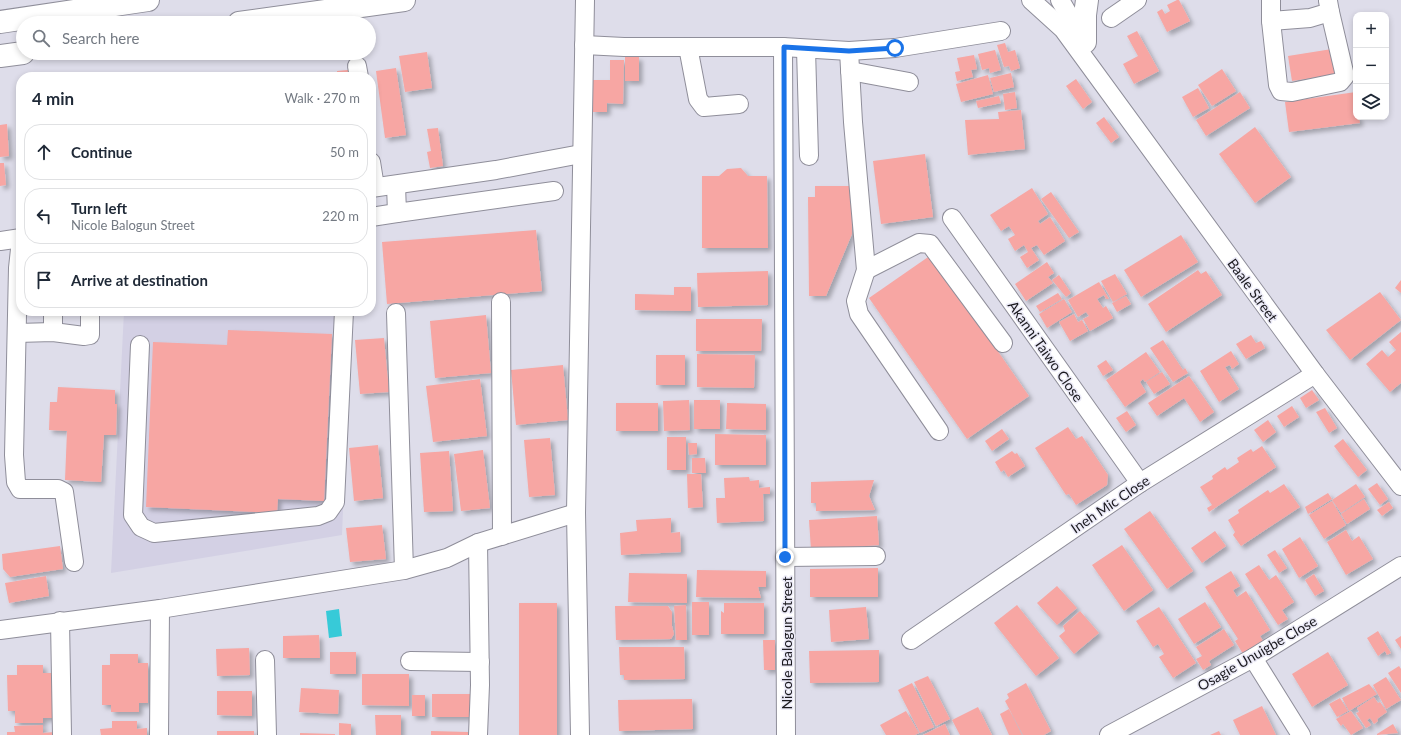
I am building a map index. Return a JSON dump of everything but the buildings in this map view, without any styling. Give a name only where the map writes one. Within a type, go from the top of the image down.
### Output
[{"type":"highway","points":[[40,16],[148,0]]},
{"type":"highway","points":[[289,16],[404,0]]},
{"type":"highway","points":[[1085,42],[1085,15],[1087,0]]},
{"type":"highway","points":[[0,22],[16,20]]},
{"type":"highway","points":[[0,56],[16,54]]},
{"type":"street","points":[[580,735],[576,513],[581,154],[585,0]]},
{"type":"street","points":[[1031,0],[1063,29],[1107,91]]},
{"type":"street","points":[[1060,0],[1085,42],[1107,91]]},
{"type":"street","points":[[1111,18],[1137,0]]},
{"type":"street","points":[[1271,0],[1272,21],[1278,84],[1281,91],[1292,92],[1340,82],[1345,76],[1329,6],[1310,18],[1272,21]]},
{"type":"street","points":[[584,45],[624,47],[784,47],[849,51],[895,48],[1001,31]]},
{"type":"street","points":[[688,47],[698,99],[704,107],[739,104]]},
{"type":"street","name":"Nicole Balogun Street","points":[[784,47],[786,735]]},
{"type":"street","points":[[806,49],[809,156]]},
{"type":"street","points":[[849,51],[853,122],[866,270],[856,301],[858,314],[939,431]]},
{"type":"street","points":[[850,71],[909,82]]},
{"type":"street","name":"Baale Street","points":[[1107,91],[1315,374],[1401,486]]},
{"type":"street","points":[[376,188],[496,170],[581,154]]},
{"type":"street","points":[[496,170],[498,199]]},
{"type":"street","points":[[396,185],[397,213]]},
{"type":"street","points":[[376,216],[554,191]]},
{"type":"street","name":"Akanni Taiwo Close","points":[[952,218],[1140,483]]},
{"type":"street","points":[[0,241],[16,239]]},
{"type":"street","points":[[866,270],[919,243],[930,244],[1003,343]]},
{"type":"street","points":[[501,302],[502,536]]},
{"type":"street","points":[[396,313],[404,570]]},
{"type":"street","points":[[18,316],[14,455],[16,482],[20,488],[58,489],[64,492],[74,562]]},
{"type":"street","points":[[53,316],[53,332]]},
{"type":"street","points":[[17,333],[53,332],[84,336],[90,335],[90,316]]},
{"type":"street","points":[[140,345],[132,515],[141,527],[154,533],[318,516],[328,512],[335,502],[344,316]]},
{"type":"street","name":"Ineh Mic Close","points":[[910,640],[1140,483],[1315,374]]},
{"type":"street","points":[[0,630],[160,609],[404,570],[447,558],[478,543],[576,513]]},
{"type":"street","points":[[478,543],[480,662],[478,735]]},
{"type":"street","points":[[785,557],[876,556]]},
{"type":"street","name":"Osagie Unuigbe Close","points":[[1109,735],[1253,658],[1401,566]]},
{"type":"street","points":[[159,735],[160,609]]},
{"type":"street","points":[[60,622],[62,735]]},
{"type":"street","points":[[1253,658],[1301,735]]},
{"type":"street","points":[[265,660],[267,735]]},
{"type":"street","points":[[410,661],[480,662]]},
{"type":"shaded area","points":[[124,316],[351,316],[342,535],[111,573]]},
{"type":"water","points":[[339,609],[342,636],[329,638],[326,611]]},
{"type":"route","points":[[785,557],[784,47],[849,51],[895,48]]}]
